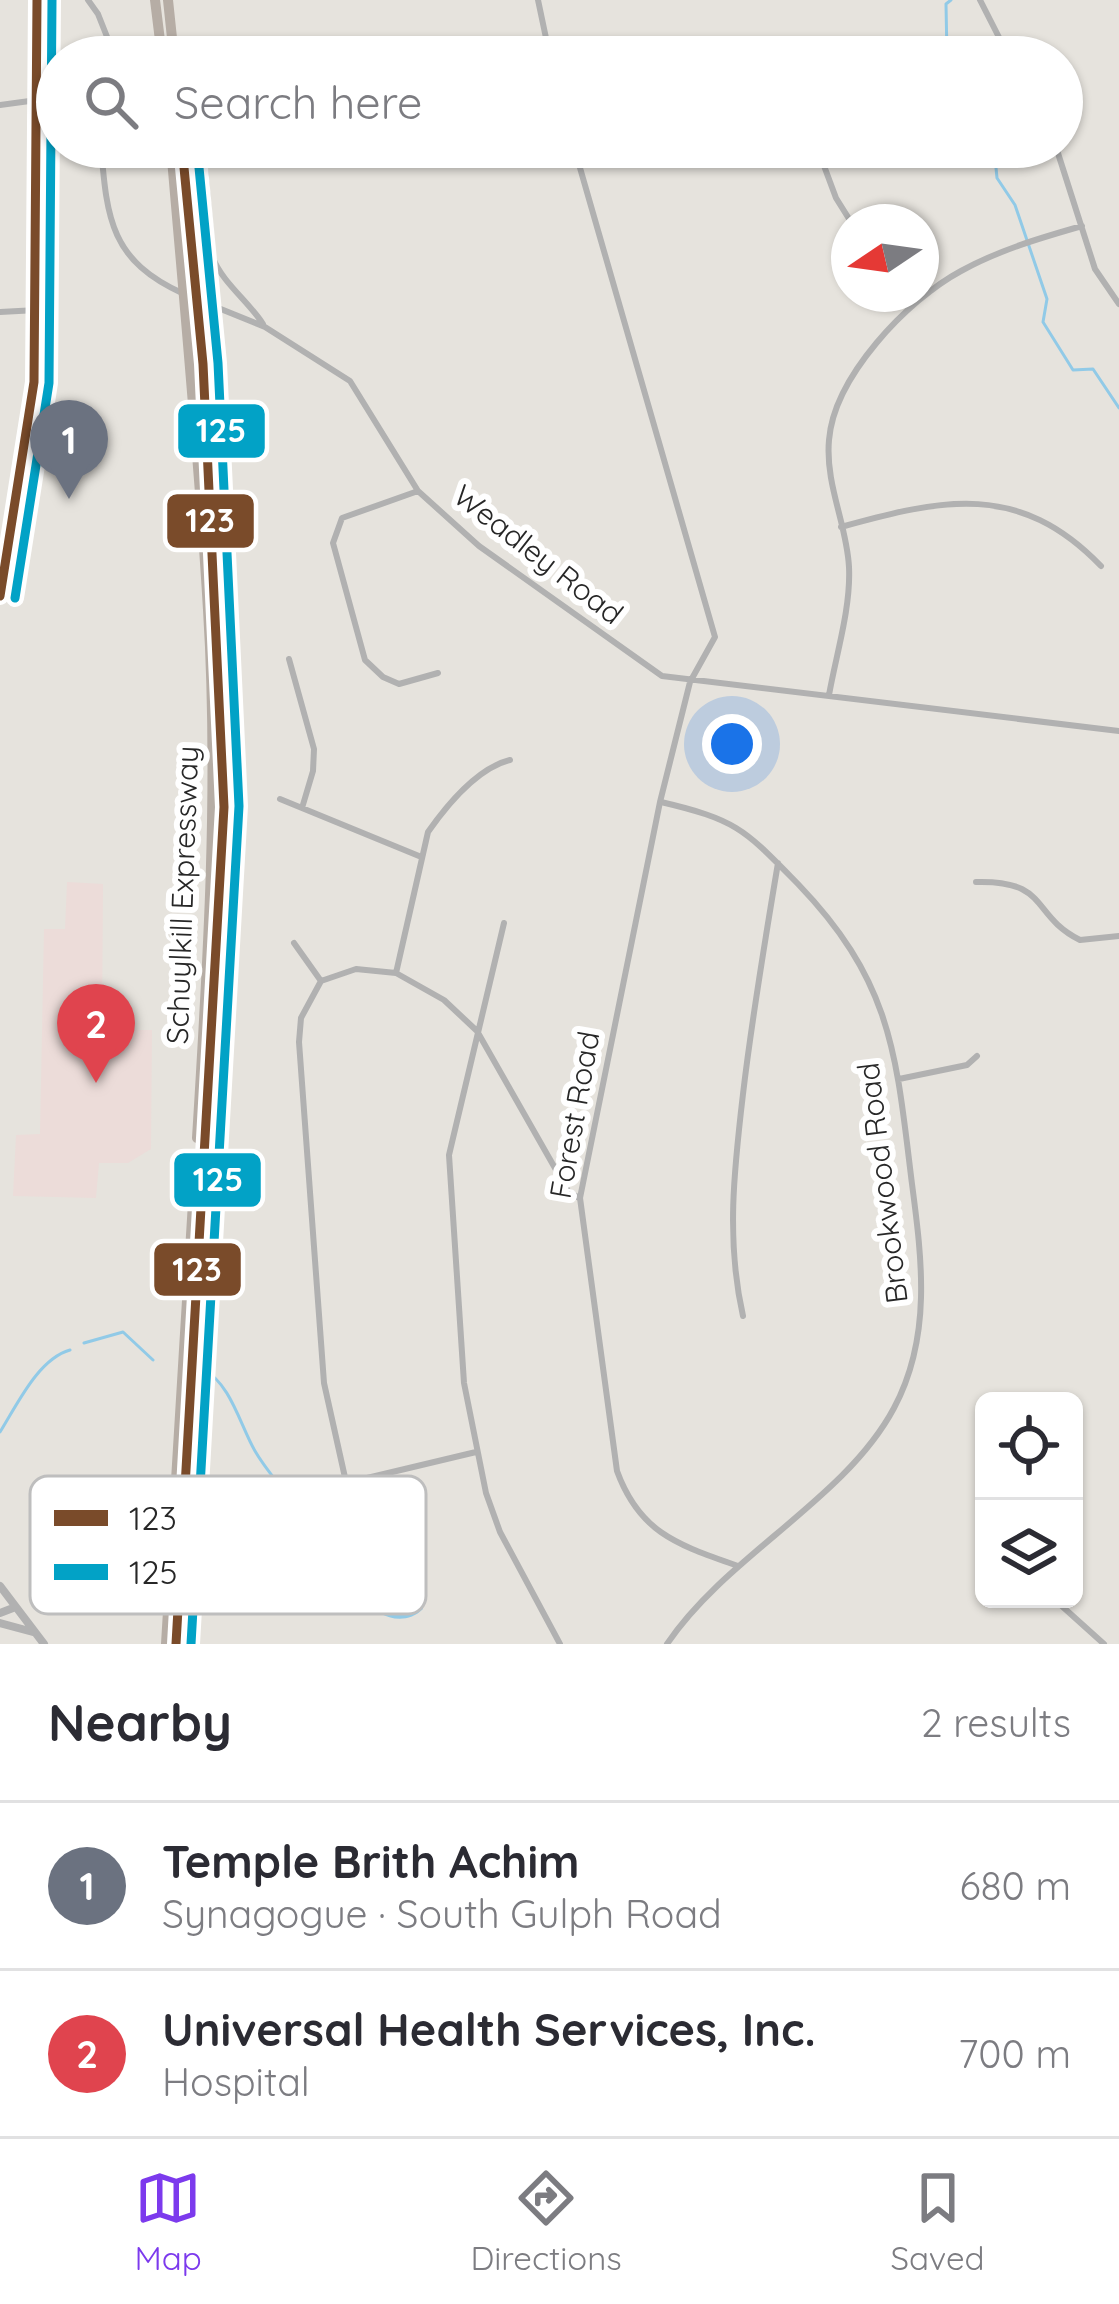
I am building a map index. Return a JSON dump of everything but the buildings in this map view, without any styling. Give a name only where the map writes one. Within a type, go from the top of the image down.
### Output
[{"type":"highway","points":[[155,0],[159,36]]},
{"type":"highway","points":[[168,0],[172,36]]},
{"type":"highway","name":"Schuylkill Expressway","points":[[173,168],[208,612],[212,893],[176,1476]]},
{"type":"highway","name":"Schuylkill Expressway","points":[[184,168],[203,364],[224,807],[186,1476]]},
{"type":"highway","name":"Schuylkill Expressway","points":[[166,1644],[168,1614]]},
{"type":"highway","name":"Schuylkill Expressway","points":[[176,1644],[178,1614]]},
{"type":"main road","points":[[37,0],[38,36]]},
{"type":"main road","points":[[0,596],[33,386],[37,168]]},
{"type":"street","points":[[88,0],[107,36]]},
{"type":"street","points":[[538,0],[546,36]]},
{"type":"street","points":[[980,0],[999,36]]},
{"type":"street","points":[[0,105],[36,100]]},
{"type":"street","name":"Weadley Road","points":[[103,168],[106,212],[141,269],[161,284],[266,327],[350,381],[418,491],[478,546],[662,676],[1119,730]]},
{"type":"street","points":[[204,168],[209,241],[217,270],[266,327]]},
{"type":"street","name":"Forest Road","points":[[580,168],[713,626],[712,646],[690,682],[660,802],[580,1198],[614,1453],[629,1504],[669,1537],[738,1566]]},
{"type":"street","points":[[825,168],[840,204]]},
{"type":"street","points":[[1063,168],[1095,269],[1119,304]]},
{"type":"street","points":[[939,284],[1010,248],[1082,226]]},
{"type":"street","points":[[0,312],[37,310]]},
{"type":"street","points":[[829,696],[849,580],[829,455],[834,417],[867,355],[906,312]]},
{"type":"street","points":[[418,491],[342,518],[333,543],[365,660],[399,684],[438,673]]},
{"type":"street","points":[[841,527],[937,502],[990,505],[1046,524],[1078,544],[1100,566]]},
{"type":"street","points":[[289,659],[314,749],[314,771],[302,808]]},
{"type":"street","points":[[396,974],[428,832],[493,764],[510,760]]},
{"type":"street","points":[[280,799],[419,856]]},
{"type":"street","name":"Brookwood Road","points":[[660,802],[730,823],[752,835],[844,934],[862,965],[882,1008],[899,1079],[921,1256],[922,1315],[895,1407],[862,1455],[738,1566],[667,1644]]},
{"type":"street","points":[[743,1316],[731,1258],[733,1192],[754,1006],[778,863]]},
{"type":"street","points":[[976,882],[1020,886],[1080,940],[1119,936]]},
{"type":"street","points":[[504,923],[449,1155],[448,1177],[464,1383],[476,1452],[500,1532],[560,1644]]},
{"type":"street","points":[[294,943],[321,981]]},
{"type":"street","points":[[345,1476],[324,1383],[299,1042],[301,1018],[321,981],[356,969],[396,974],[444,1000],[477,1030],[568,1191],[580,1198]]},
{"type":"street","points":[[899,1079],[967,1065],[977,1056]]},
{"type":"street","points":[[372,1476],[476,1452]]},
{"type":"street","points":[[0,1586],[44,1644]]},
{"type":"street","points":[[0,1613],[14,1608]]},
{"type":"street","points":[[1064,1608],[1104,1644]]},
{"type":"street","points":[[0,1623],[34,1632]]},
{"type":"shaded area","points":[[67,882],[103,884],[102,1030],[152,1030],[151,1149],[128,1163],[99,1163],[96,1198],[13,1196],[16,1135],[40,1134],[44,929],[65,929]]},
{"type":"water","points":[[382,1614],[417,1614],[400,1619]]},
{"type":"waterway","points":[[947,36],[946,4],[951,0]]},
{"type":"waterway","points":[[996,168],[997,178],[1015,205],[1047,299],[1043,322],[1073,370],[1093,369],[1119,408]]},
{"type":"waterway","points":[[84,1343],[123,1332],[153,1360]]},
{"type":"waterway","points":[[0,1432],[38,1373],[70,1350]]},
{"type":"waterway","points":[[203,1369],[221,1384],[273,1476]]},
{"type":"transit line","name":"123","points":[[37,0],[37,36]]},
{"type":"transit line","name":"125","points":[[52,0],[52,36]]},
{"type":"transit line","name":"123","points":[[0,596],[34,382],[36,127]]},
{"type":"transit line","name":"125","points":[[15,598],[49,383],[51,168]]},
{"type":"transit line","name":"123","points":[[184,168],[203,364],[224,807],[186,1476]]},
{"type":"transit line","name":"125","points":[[199,168],[218,363],[239,806],[201,1476]]},
{"type":"transit line","name":"123","points":[[176,1644],[178,1614]]},
{"type":"transit line","name":"125","points":[[191,1644],[193,1614]]},
{"type":"place","name":"Temple Brith Achim","points":[[69,499]]},
{"type":"place","name":"Universal Health Services, Inc.","points":[[96,1083]]}]
